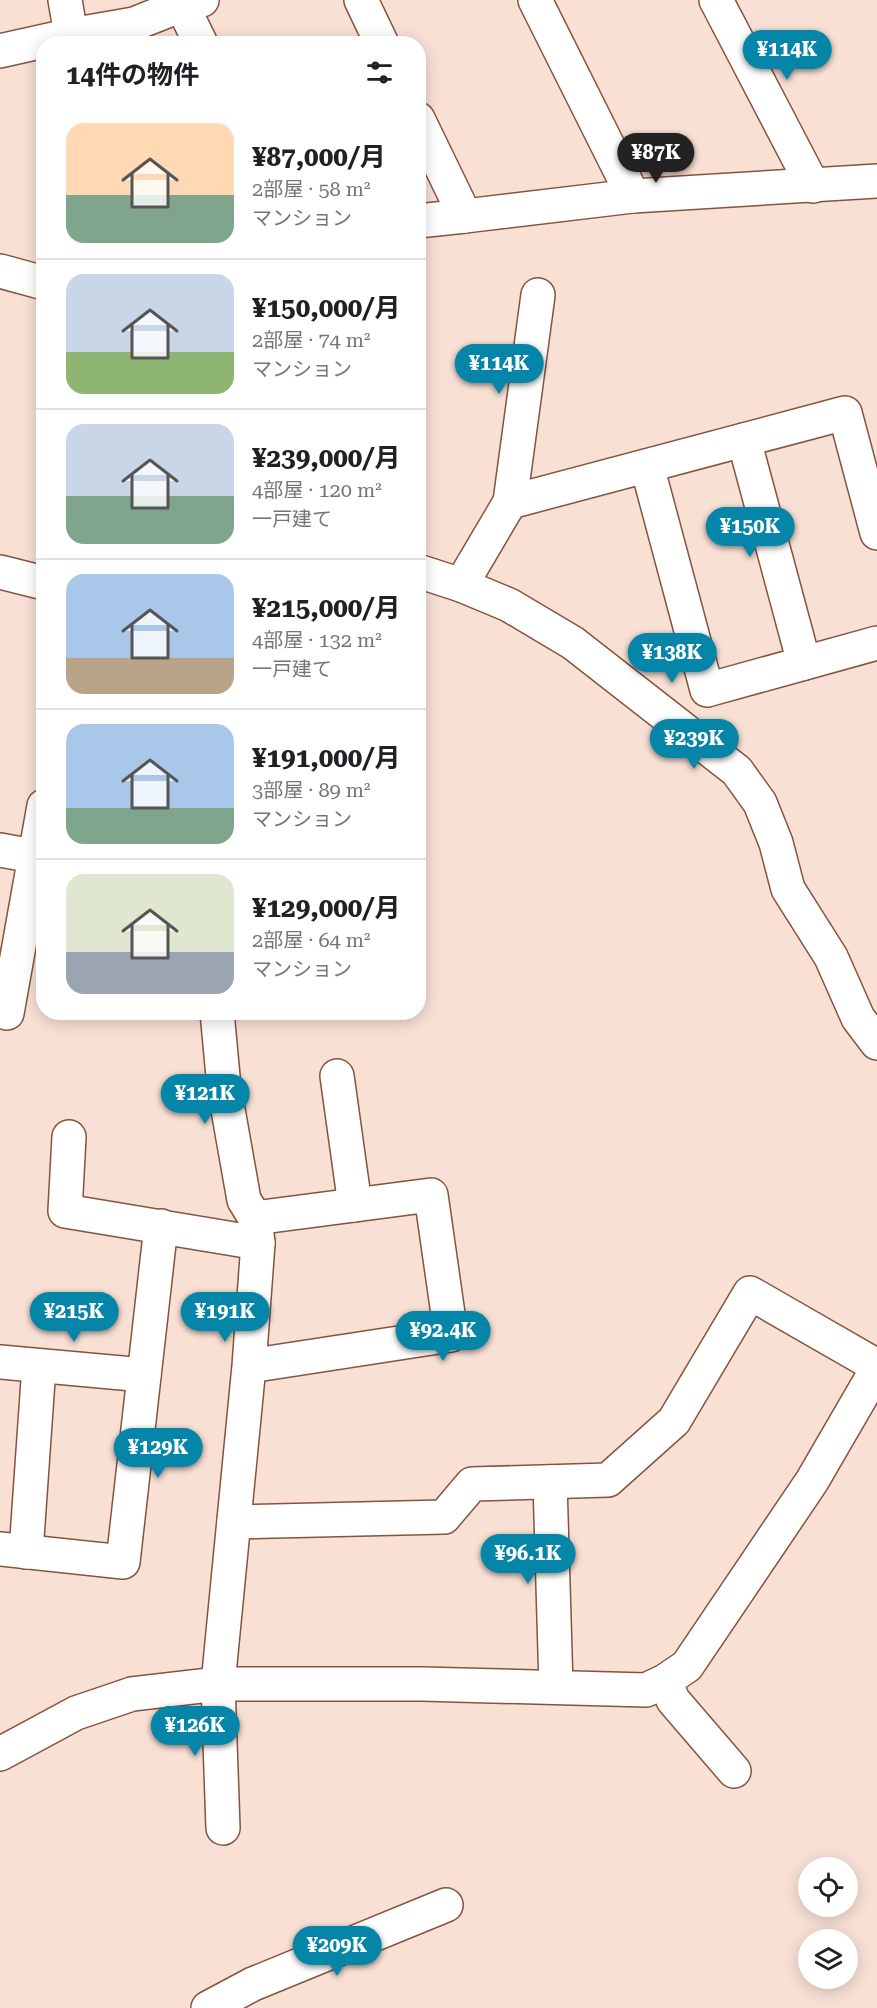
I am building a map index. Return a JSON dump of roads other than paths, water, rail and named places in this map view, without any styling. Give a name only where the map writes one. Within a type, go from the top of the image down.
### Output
[{"type":"street","points":[[65,0],[71,35]]},
{"type":"street","points":[[361,0],[378,36]]},
{"type":"street","points":[[536,0],[633,196]]},
{"type":"street","points":[[716,0],[813,186]]},
{"type":"street","points":[[67,36],[135,34],[192,3],[199,36]]},
{"type":"street","points":[[0,51],[36,43]]},
{"type":"street","points":[[426,136],[465,216]]},
{"type":"street","points":[[426,220],[633,196],[877,181]]},
{"type":"street","points":[[0,272],[36,281]]},
{"type":"street","points":[[461,585],[510,502],[538,295]]},
{"type":"street","points":[[510,502],[845,413],[876,526]]},
{"type":"street","points":[[744,440],[804,663]]},
{"type":"street","points":[[647,466],[707,690]]},
{"type":"street","points":[[0,572],[36,581]]},
{"type":"street","points":[[426,574],[509,605],[573,643],[737,771],[760,803],[776,843],[788,889],[831,957],[858,1018],[877,1042]]},
{"type":"street","points":[[675,724],[694,696],[707,690],[877,643]]},
{"type":"street","points":[[0,850],[36,856]]},
{"type":"street","points":[[7,1013],[32,939],[36,892]]},
{"type":"street","points":[[218,1020],[225,1087],[244,1200],[256,1230],[249,1366],[218,1684],[223,1828]]},
{"type":"street","points":[[337,1076],[355,1205]]},
{"type":"street","points":[[69,1137],[64,1211],[161,1226],[256,1230],[355,1205],[431,1195],[451,1335],[249,1366]]},
{"type":"street","points":[[39,1366],[13,1551],[123,1562],[161,1226]]},
{"type":"street","points":[[0,1754],[76,1713],[132,1694],[218,1684],[422,1684],[646,1690],[687,1666],[812,1481],[877,1368],[750,1293],[674,1420],[608,1480],[472,1484],[444,1517],[234,1522]]},
{"type":"street","points":[[0,1362],[144,1375]]},
{"type":"street","points":[[550,1482],[556,1687]]},
{"type":"street","points":[[664,1681],[673,1700],[734,1771]]},
{"type":"street","points":[[208,2008],[253,1983],[446,1905]]}]
